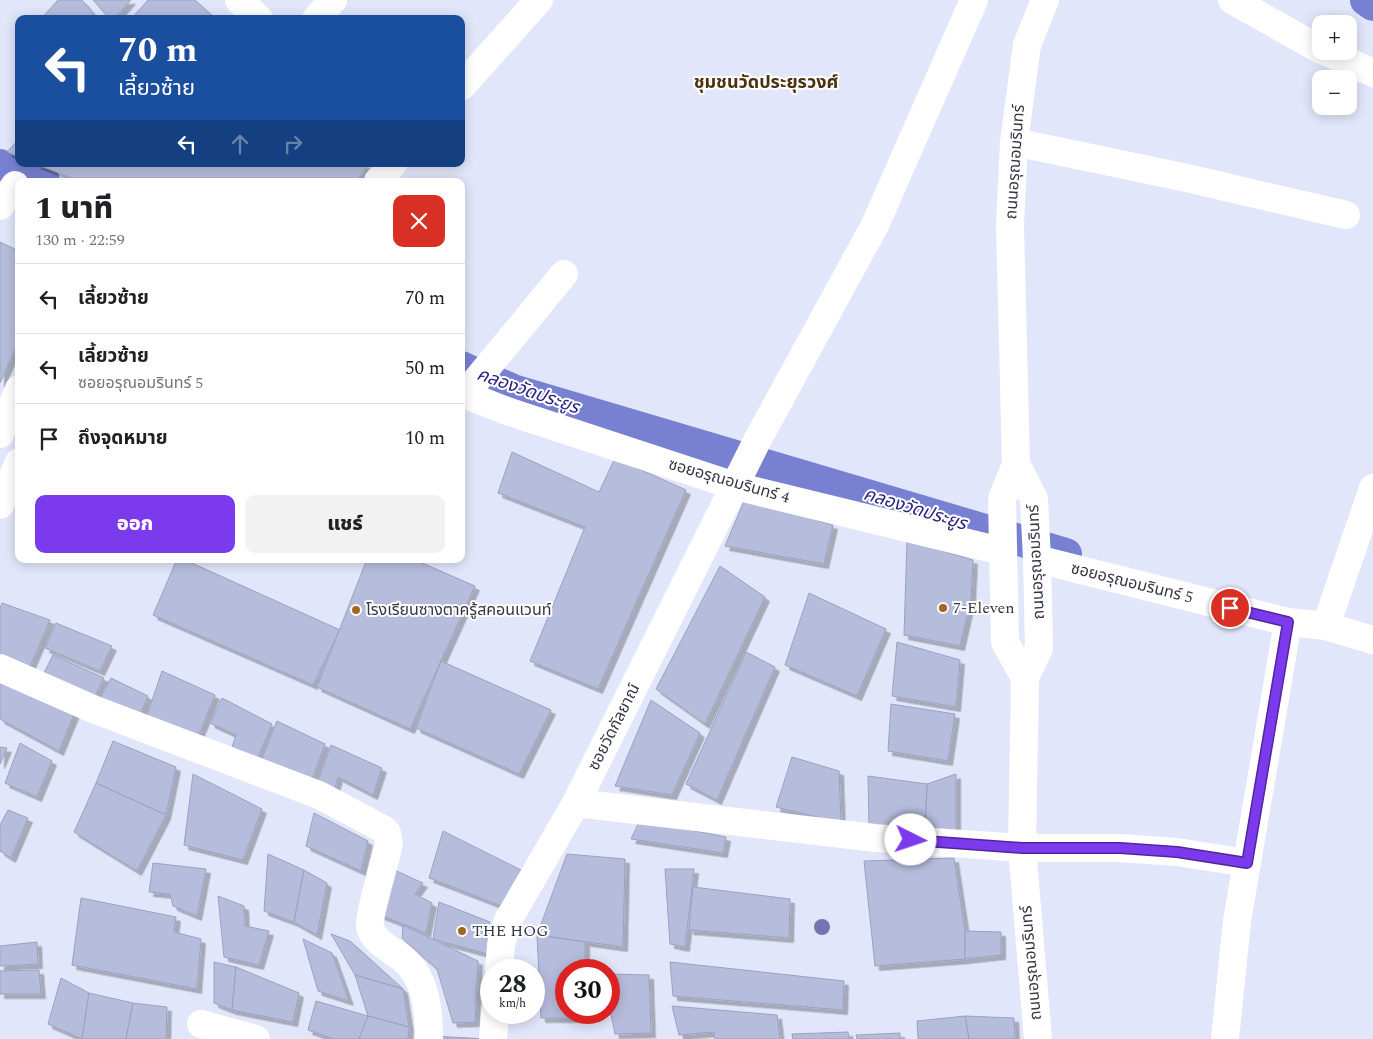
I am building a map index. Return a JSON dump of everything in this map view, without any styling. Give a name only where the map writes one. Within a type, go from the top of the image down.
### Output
[{"type":"street","points":[[239,0],[255,15]]},
{"type":"street","points":[[320,15],[333,0]]},
{"type":"street","points":[[465,82],[539,0]]},
{"type":"street","name":"ซอยวัดกัลยาณ์","points":[[500,959],[501,945],[507,922],[576,803],[758,439],[875,226],[974,0]]},
{"type":"street","name":"ถนนอรุณอมรินทร์","points":[[1038,1039],[1022,848],[1024,678],[1040,648],[1037,549],[1034,499],[1016,464],[1010,225],[1014,142],[1027,45],[1045,0]]},
{"type":"street","points":[[1232,0],[1312,44]]},
{"type":"street","points":[[1345,60],[1373,73]]},
{"type":"street","points":[[1014,142],[1187,178],[1346,215]]},
{"type":"street","points":[[381,178],[390,167]]},
{"type":"street","points":[[472,384],[564,274]]},
{"type":"street","name":"ซอยอรุณอมรินทร์ 4","points":[[472,384],[507,411],[735,486],[1001,540]]},
{"type":"street","points":[[0,434],[15,398]]},
{"type":"street","points":[[1016,464],[1002,499],[1001,540],[1005,642],[1024,678]]},
{"type":"street","points":[[0,505],[15,471]]},
{"type":"street","points":[[1326,626],[1373,488]]},
{"type":"street","name":"ซอยอรุณอมรินทร์ 5","points":[[1037,549],[1288,622],[1326,626],[1373,640]]},
{"type":"street","points":[[1225,1039],[1237,922],[1288,622]]},
{"type":"street","points":[[0,668],[93,709],[319,795],[383,829],[387,833],[389,844],[369,924],[376,939],[403,959],[420,981],[429,1018],[429,1039]]},
{"type":"street","points":[[576,803],[874,838],[1022,848],[1120,848],[1177,852],[1247,863]]},
{"type":"street","points":[[201,1024],[256,1039]]},
{"type":"street","points":[[493,1039],[494,1024]]},
{"type":"building","points":[[58,0],[82,0],[95,15],[45,15]]},
{"type":"building","points":[[93,0],[131,0],[118,15],[106,15]]},
{"type":"building","points":[[148,0],[195,0],[212,15],[135,15]]},
{"type":"building","points":[[15,143],[15,155],[7,152]]},
{"type":"building","points":[[44,167],[367,167],[359,178],[71,178]]},
{"type":"building","points":[[0,242],[15,249],[15,350],[0,383]]},
{"type":"building","points":[[512,452],[599,492],[615,458],[686,490],[598,689],[530,661],[585,527],[498,493]]},
{"type":"building","points":[[745,499],[833,525],[824,564],[725,546]]},
{"type":"building","points":[[907,540],[973,560],[971,598],[960,646],[904,635]]},
{"type":"building","points":[[175,563],[192,563],[340,630],[313,685],[153,615]]},
{"type":"building","points":[[365,563],[422,563],[475,586],[410,729],[317,687]]},
{"type":"building","points":[[720,566],[765,597],[705,724],[656,689]]},
{"type":"building","points":[[809,593],[886,629],[857,696],[785,665]]},
{"type":"building","points":[[2,603],[50,620],[28,671],[0,660],[0,608]]},
{"type":"building","points":[[56,623],[112,646],[100,671],[45,648]]},
{"type":"building","points":[[897,642],[960,660],[956,707],[892,696]]},
{"type":"building","points":[[746,652],[775,667],[717,800],[686,784]]},
{"type":"building","points":[[53,655],[104,678],[93,700],[41,679]]},
{"type":"building","points":[[441,661],[551,710],[519,774],[416,728]]},
{"type":"building","points":[[162,671],[215,695],[195,744],[146,718]]},
{"type":"building","points":[[111,678],[148,696],[137,721],[97,704]]},
{"type":"building","points":[[0,683],[75,712],[59,751],[0,719]]},
{"type":"building","points":[[222,698],[272,724],[256,762],[230,753],[236,735],[210,723]]},
{"type":"building","points":[[651,700],[700,733],[672,795],[615,786]]},
{"type":"building","points":[[891,704],[955,714],[948,761],[888,751]]},
{"type":"building","points":[[277,721],[325,744],[311,783],[260,763]]},
{"type":"building","points":[[113,741],[176,767],[166,815],[96,783]]},
{"type":"building","points":[[20,743],[52,761],[37,797],[5,783]]},
{"type":"building","points":[[331,745],[382,768],[373,795],[338,777],[333,795],[316,786]]},
{"type":"building","points":[[0,747],[7,748],[0,764]]},
{"type":"building","points":[[792,757],[839,771],[841,823],[776,807]]},
{"type":"building","points":[[193,774],[262,809],[243,860],[184,845]]},
{"type":"building","points":[[956,774],[956,832],[925,827],[927,784]]},
{"type":"building","points":[[868,776],[927,784],[925,827],[869,824]]},
{"type":"building","points":[[96,783],[166,815],[137,871],[74,832]]},
{"type":"building","points":[[8,810],[28,818],[11,858],[0,851],[0,825]]},
{"type":"building","points":[[314,813],[368,841],[361,871],[306,846]]},
{"type":"building","points":[[640,820],[726,837],[723,853],[631,839]]},
{"type":"building","points":[[443,831],[521,870],[502,906],[429,878]]},
{"type":"building","points":[[268,854],[304,870],[294,922],[264,911]]},
{"type":"building","points":[[567,854],[625,859],[623,947],[537,935]]},
{"type":"building","points":[[954,858],[965,931],[965,959],[875,966],[864,861]]},
{"type":"building","points":[[153,863],[206,869],[197,916],[173,906],[170,894],[149,892]]},
{"type":"building","points":[[390,868],[423,883],[415,894],[432,903],[426,933],[380,915]]},
{"type":"building","points":[[665,869],[694,869],[685,947],[670,944]]},
{"type":"building","points":[[304,870],[327,883],[317,935],[294,922]]},
{"type":"building","points":[[693,887],[790,899],[789,938],[689,930]]},
{"type":"building","points":[[218,896],[244,906],[245,926],[269,931],[259,965],[224,957]]},
{"type":"building","points":[[81,898],[176,917],[174,932],[201,939],[197,989],[72,965]]},
{"type":"building","name":"THE HOG","points":[[439,902],[490,922],[488,954],[433,939]]},
{"type":"building","points":[[403,925],[478,961],[475,1022],[453,1023],[437,969],[402,938]]},
{"type":"building","points":[[965,931],[1001,932],[1001,955],[965,959]]},
{"type":"building","points":[[331,934],[350,941],[403,989],[355,975]]},
{"type":"building","points":[[537,935],[585,942],[585,959],[555,959],[555,1018],[545,1018],[545,959],[538,959]]},
{"type":"building","points":[[303,939],[332,953],[349,1001],[318,991]]},
{"type":"building","points":[[37,942],[38,964],[0,966],[0,946]]},
{"type":"building","points":[[214,962],[236,967],[232,1010],[214,1003]]},
{"type":"building","points":[[670,962],[844,981],[843,1010],[673,996]]},
{"type":"building","points":[[236,967],[299,993],[293,1022],[232,1010]]},
{"type":"building","points":[[39,970],[41,994],[0,994],[0,971]]},
{"type":"building","points":[[620,974],[649,975],[651,1033],[615,1034],[613,1024],[620,1024]]},
{"type":"building","points":[[355,975],[403,989],[409,1027],[368,1016]]},
{"type":"building","points":[[61,978],[89,993],[82,1039],[48,1024]]},
{"type":"building","points":[[89,993],[133,1003],[126,1039],[82,1039]]},
{"type":"building","points":[[316,1001],[368,1016],[359,1039],[334,1039],[308,1030]]},
{"type":"building","points":[[133,1003],[167,1007],[166,1039],[126,1039]]},
{"type":"building","points":[[672,1006],[777,1015],[780,1039],[715,1039],[714,1032],[679,1035]]},
{"type":"building","points":[[368,1016],[409,1027],[408,1039],[359,1039]]},
{"type":"building","points":[[965,1016],[1014,1018],[1015,1039],[969,1039]]},
{"type":"building","points":[[965,1016],[969,1039],[918,1039],[917,1021]]},
{"type":"building","points":[[848,1032],[849,1039],[793,1039],[792,1034]]},
{"type":"building","points":[[900,1033],[900,1039],[857,1039],[856,1035]]},
{"type":"building","points":[[434,1036],[486,1039],[434,1039]]},
{"type":"waterway","points":[[1366,0],[1373,5]]},
{"type":"waterway","name":"คลองวัดประยูร","points":[[0,165],[36,178]]},
{"type":"waterway","name":"คลองวัดประยูร","points":[[465,369],[513,390],[1066,554]]},
{"type":"place","name":"7-Eleven","points":[[943,608]]},
{"type":"place","name":"โรงเรียนซางตาครู้สคอนแวนท์","points":[[356,610]]},
{"type":"place","name":"THE HOG","points":[[462,931]]},
{"type":"district","name":"ชุมชนวัดประยุรวงศ์","points":[[766,82]]},
{"type":"route","points":[[911,840],[1022,848],[1120,848],[1177,852],[1247,863],[1288,622],[1230,608]]}]
